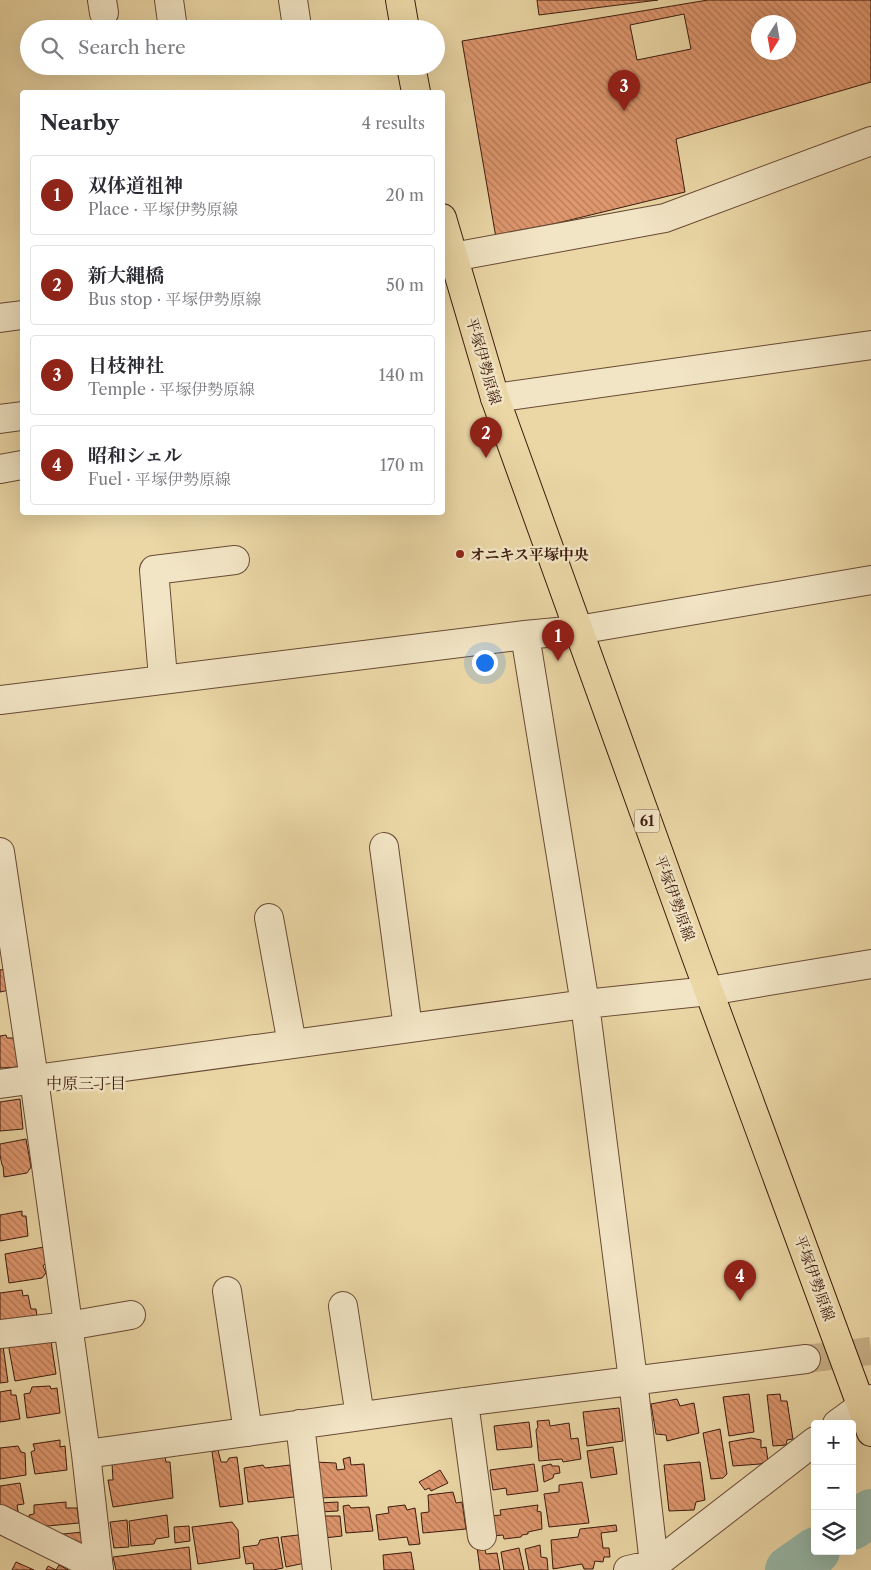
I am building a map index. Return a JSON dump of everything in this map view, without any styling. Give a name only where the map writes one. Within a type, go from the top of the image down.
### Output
[{"type":"main road","points":[[400,0],[403,20]]},
{"type":"main road","points":[[413,75],[416,90]]},
{"type":"main road","name":"平塚伊勢原線","points":[[445,235],[449,258],[495,398],[578,630],[709,991],[867,1414]]},
{"type":"street","points":[[169,0],[172,20]]},
{"type":"street","points":[[449,258],[665,218],[871,141]]},
{"type":"street","points":[[0,318],[20,315]]},
{"type":"street","points":[[495,398],[871,345]]},
{"type":"street","points":[[0,420],[20,416]]},
{"type":"street","points":[[0,469],[20,465]]},
{"type":"street","points":[[163,678],[154,570],[235,560]]},
{"type":"street","points":[[0,700],[163,678],[578,630],[871,580]]},
{"type":"street","points":[[525,635],[584,1004],[633,1380],[651,1567]]},
{"type":"street","points":[[384,847],[408,1028]]},
{"type":"street","points":[[0,852],[34,1079],[86,1454],[99,1569]]},
{"type":"street","points":[[269,918],[292,1044]]},
{"type":"street","points":[[0,1084],[584,1004],[709,991],[871,964]]},
{"type":"street","points":[[227,1291],[248,1432]]},
{"type":"street","points":[[344,1306],[360,1416]]},
{"type":"street","points":[[0,1334],[68,1326],[131,1315]]},
{"type":"street","points":[[86,1454],[464,1402],[806,1359]]},
{"type":"street","points":[[464,1402],[482,1536]]},
{"type":"street","points":[[849,1420],[867,1414]]},
{"type":"street","points":[[300,1424],[317,1570]]},
{"type":"street","points":[[628,1570],[651,1567],[811,1444]]},
{"type":"street","points":[[0,1519],[99,1569]]},
{"type":"building","points":[[537,0],[658,0],[539,15]]},
{"type":"building","points":[[708,0],[871,0],[871,82],[676,139],[685,192],[496,238],[462,41]]},
{"type":"building","points":[[684,14],[691,49],[637,60],[630,25]]},
{"type":"building","points":[[5,969],[9,990],[0,992],[0,970]]},
{"type":"building","points":[[6,1035],[7,1038],[14,1038],[18,1067],[0,1068],[0,1036]]},
{"type":"building","points":[[20,1099],[23,1129],[0,1131],[0,1102]]},
{"type":"building","points":[[26,1139],[31,1167],[27,1173],[4,1177],[0,1144]]},
{"type":"building","points":[[22,1211],[22,1216],[26,1216],[28,1236],[0,1241],[0,1215]]},
{"type":"building","points":[[44,1247],[46,1263],[43,1266],[46,1273],[42,1278],[9,1283],[5,1254]]},
{"type":"building","points":[[22,1290],[23,1296],[28,1295],[31,1309],[36,1309],[37,1316],[32,1316],[32,1319],[0,1323],[0,1293]]},
{"type":"building","points":[[51,1341],[56,1374],[15,1381],[10,1346]]},
{"type":"building","points":[[0,1346],[3,1346],[8,1382],[0,1383]]},
{"type":"building","points":[[50,1386],[51,1389],[57,1388],[60,1413],[27,1418],[24,1394],[30,1393],[32,1387]]},
{"type":"building","points":[[11,1390],[11,1395],[16,1395],[20,1419],[0,1422],[0,1392]]},
{"type":"building","points":[[749,1394],[754,1432],[729,1436],[723,1397]]},
{"type":"building","points":[[780,1394],[781,1401],[787,1401],[793,1439],[787,1440],[786,1445],[773,1446],[767,1395]]},
{"type":"building","points":[[677,1399],[680,1406],[694,1403],[699,1433],[667,1441],[666,1435],[656,1434],[651,1404]]},
{"type":"building","points":[[619,1408],[623,1441],[587,1446],[583,1412]]},
{"type":"building","points":[[549,1420],[550,1426],[569,1423],[571,1439],[578,1438],[581,1459],[563,1462],[562,1459],[539,1461],[537,1421]]},
{"type":"building","points":[[529,1422],[532,1447],[497,1450],[494,1426]]},
{"type":"building","points":[[720,1429],[727,1474],[723,1478],[711,1479],[703,1433]]},
{"type":"building","points":[[751,1438],[761,1440],[761,1448],[766,1447],[768,1461],[760,1464],[733,1466],[729,1442]]},
{"type":"building","points":[[60,1440],[60,1447],[65,1446],[67,1470],[35,1474],[31,1452],[35,1450],[33,1444]]},
{"type":"building","points":[[18,1446],[21,1452],[25,1453],[26,1475],[0,1479],[0,1448]]},
{"type":"building","points":[[613,1447],[617,1474],[591,1478],[587,1451]]},
{"type":"building","points":[[218,1450],[221,1462],[227,1462],[229,1458],[237,1457],[243,1504],[220,1507],[212,1452]]},
{"type":"building","points":[[165,1457],[166,1462],[170,1462],[173,1498],[113,1507],[108,1480],[113,1480],[112,1463]]},
{"type":"building","points":[[350,1457],[351,1465],[364,1464],[367,1496],[319,1498],[314,1462],[336,1463],[337,1470],[345,1469],[343,1459]]},
{"type":"building","points":[[700,1462],[705,1500],[696,1502],[694,1510],[669,1511],[664,1465]]},
{"type":"building","points":[[534,1464],[538,1491],[507,1495],[506,1488],[493,1490],[490,1470]]},
{"type":"building","points":[[551,1464],[552,1466],[559,1466],[560,1473],[554,1474],[553,1478],[544,1482],[542,1466]]},
{"type":"building","points":[[263,1465],[265,1468],[290,1465],[294,1497],[248,1502],[244,1468]]},
{"type":"building","points":[[440,1470],[448,1483],[431,1491],[429,1488],[425,1490],[419,1482]]},
{"type":"building","points":[[582,1482],[589,1523],[549,1527],[544,1494],[559,1492],[559,1485]]},
{"type":"building","points":[[20,1483],[24,1504],[17,1505],[19,1516],[0,1510],[0,1486]]},
{"type":"building","points":[[453,1492],[456,1503],[462,1502],[466,1529],[423,1533],[421,1513],[429,1512],[428,1495]]},
{"type":"building","points":[[66,1502],[66,1508],[77,1508],[79,1523],[37,1527],[30,1524],[29,1515],[34,1514],[34,1505]]},
{"type":"building","points":[[338,1502],[338,1511],[320,1512],[319,1503]]},
{"type":"building","points":[[349,1505],[351,1508],[369,1507],[373,1531],[346,1533],[343,1506]]},
{"type":"building","points":[[405,1505],[407,1510],[415,1508],[420,1544],[409,1545],[407,1537],[379,1540],[376,1515],[389,1513],[388,1507]]},
{"type":"building","points":[[538,1505],[537,1511],[541,1512],[542,1529],[528,1532],[528,1534],[521,1537],[504,1539],[503,1535],[493,1536],[490,1516],[501,1515],[500,1510]]},
{"type":"building","points":[[167,1515],[169,1537],[156,1539],[154,1544],[131,1546],[129,1521]]},
{"type":"building","points":[[320,1516],[340,1516],[342,1536],[324,1538]]},
{"type":"building","points":[[127,1520],[129,1547],[114,1548],[110,1522]]},
{"type":"building","points":[[232,1522],[238,1530],[240,1558],[198,1564],[192,1527]]},
{"type":"building","points":[[616,1525],[617,1531],[601,1533],[603,1548],[609,1548],[610,1557],[604,1557],[603,1562],[595,1561],[593,1569],[584,1569],[582,1564],[553,1569],[551,1540],[578,1537],[580,1529]]},
{"type":"building","points":[[189,1526],[190,1541],[175,1543],[174,1527]]},
{"type":"building","points":[[83,1532],[83,1549],[53,1535]]},
{"type":"building","points":[[298,1535],[305,1563],[286,1567],[281,1537]]},
{"type":"building","points":[[278,1537],[283,1568],[254,1570],[253,1563],[246,1564],[243,1547],[258,1545],[260,1540]]},
{"type":"building","points":[[484,1545],[486,1554],[497,1553],[500,1570],[480,1570],[477,1547]]},
{"type":"building","points":[[540,1545],[541,1557],[547,1558],[548,1570],[529,1570],[525,1549]]},
{"type":"building","points":[[189,1547],[191,1570],[116,1570],[113,1557]]},
{"type":"building","points":[[519,1548],[524,1570],[504,1570],[501,1552]]},
{"type":"building","points":[[411,1552],[414,1570],[384,1570],[383,1555]]},
{"type":"building","points":[[16,1562],[34,1570],[12,1570]]},
{"type":"building","points":[[59,1565],[68,1570],[56,1570]]},
{"type":"building","points":[[48,1566],[56,1570],[46,1570]]},
{"type":"waterway","points":[[856,1523],[871,1513]]},
{"type":"waterway","points":[[789,1570],[811,1555]]},
{"type":"tunnel","points":[[806,1359],[871,1351]]},
{"type":"place","name":"日枝神社","points":[[624,111]]},
{"type":"place","name":"新大縄橋","points":[[486,458]]},
{"type":"place","name":"オニキス平塚中央","points":[[460,554]]},
{"type":"place","name":"双体道祖神","points":[[558,661]]},
{"type":"place","name":"昭和シェル","points":[[740,1301]]},
{"type":"district","name":"中原三丁目","points":[[86,1083]]}]
